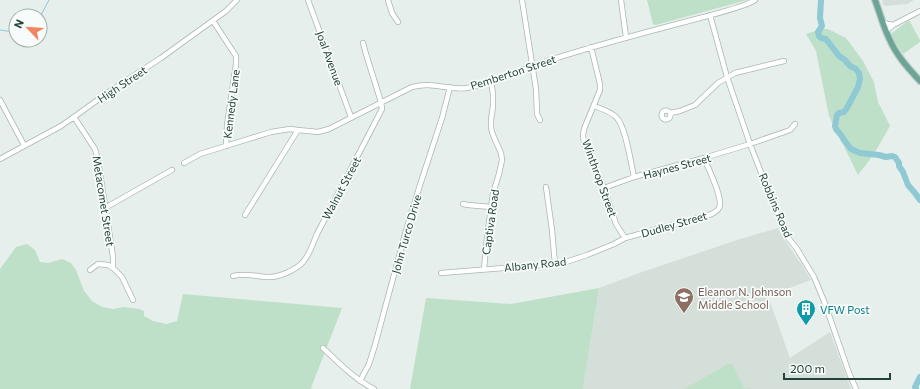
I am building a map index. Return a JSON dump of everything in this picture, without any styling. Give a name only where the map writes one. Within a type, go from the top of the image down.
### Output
[{"type":"main road","points":[[875,0],[889,40],[896,52],[920,81]]},
{"type":"street","name":"High Street","points":[[0,159],[61,126],[110,91],[161,58],[226,11],[237,0]]},
{"type":"street","name":"Joal Avenue","points":[[308,0],[351,117]]},
{"type":"street","points":[[388,0],[392,13],[398,22]]},
{"type":"street","points":[[522,0],[536,88],[537,114],[540,120]]},
{"type":"street","points":[[621,0],[626,37]]},
{"type":"street","name":"Pemberton Street","points":[[184,163],[200,154],[271,132],[290,129],[318,132],[334,127],[412,87],[427,85],[464,88],[491,81],[591,47],[710,15],[744,5],[754,0]]},
{"type":"street","points":[[886,31],[893,25],[920,11]]},
{"type":"street","name":"Robbins Road","points":[[710,15],[727,77],[750,144],[786,235],[810,269],[816,282],[856,389]]},
{"type":"street","name":"Kennedy Lane","points":[[212,21],[236,56],[227,125],[226,146]]},
{"type":"street","points":[[883,23],[893,25]]},
{"type":"street","name":"Walnut Street","points":[[233,276],[244,274],[274,278],[282,276],[304,260],[382,111],[381,102],[363,43]]},
{"type":"street","name":"Winthrop Street","points":[[591,47],[600,84],[600,90],[584,129],[584,143],[604,188],[616,224],[624,238]]},
{"type":"street","points":[[671,113],[695,106],[718,83],[727,77],[736,73],[784,60]]},
{"type":"street","name":"Captiva Road","points":[[484,269],[493,192],[502,160],[501,153],[491,128],[493,94],[491,81]]},
{"type":"street","name":"John Turco Drive","points":[[360,381],[369,364],[375,345],[405,234],[442,118],[450,87]]},
{"type":"street","points":[[0,100],[24,145]]},
{"type":"street","points":[[594,106],[611,112],[620,121],[626,138],[634,177]]},
{"type":"street","name":"Metacomet Street","points":[[74,117],[95,149],[98,160],[113,257],[113,268]]},
{"type":"street","name":"Haynes Street","points":[[604,188],[634,177],[750,144],[790,130],[795,124]]},
{"type":"street","points":[[244,215],[298,130]]},
{"type":"street","name":"Dudley Street","points":[[624,238],[712,214],[717,210],[720,205],[718,192],[704,158]]},
{"type":"street","points":[[106,208],[172,170]]},
{"type":"street","points":[[546,187],[555,264]]},
{"type":"street","points":[[463,204],[491,207]]},
{"type":"street","name":"Albany Road","points":[[441,272],[566,262],[614,244],[624,238]]},
{"type":"street","points":[[90,270],[98,264],[113,268],[122,277],[133,300]]},
{"type":"street","points":[[323,348],[353,376],[374,389]]},
{"type":"shaded area","points":[[882,0],[914,0],[907,4],[884,6]]},
{"type":"shaded area","name":"Eleanor N. Johnson Middle School","points":[[778,228],[811,280],[768,296],[790,358],[830,332],[851,389],[583,389],[599,288],[740,239]]},
{"type":"green space","points":[[647,0],[747,0],[656,25],[653,24]]},
{"type":"green space","points":[[909,20],[920,42],[903,54],[893,39],[892,33]]},
{"type":"green space","points":[[821,29],[828,29],[846,38],[863,61],[874,82],[878,102],[890,126],[874,154],[858,175],[829,116],[816,51],[806,34]]},
{"type":"green space","points":[[27,244],[35,250],[40,262],[48,263],[62,259],[71,263],[76,270],[84,291],[92,301],[102,307],[113,309],[124,307],[139,309],[144,311],[144,316],[153,321],[166,324],[177,321],[183,294],[342,308],[311,388],[313,389],[0,389],[0,269],[16,247]]},
{"type":"green space","points":[[599,288],[583,389],[410,389],[426,298],[511,304]]},
{"type":"green space","points":[[728,364],[732,364],[745,389],[684,389]]},
{"type":"waterway","points":[[45,8],[49,0]]},
{"type":"waterway","points":[[821,0],[820,18],[822,26],[818,32],[819,36],[826,39],[839,56],[850,66],[856,69],[859,73],[860,79],[858,87],[847,108],[844,112],[837,115],[835,126],[836,129],[851,149],[860,153],[895,157],[908,185],[920,200]]},
{"type":"waterway","points":[[0,30],[8,31]]},
{"type":"waterway","points":[[916,389],[915,387],[920,377]]},
{"type":"place","name":"Eleanor N. Johnson Middle School","points":[[684,314]]},
{"type":"place","name":"VFW Post","points":[[806,326]]}]
